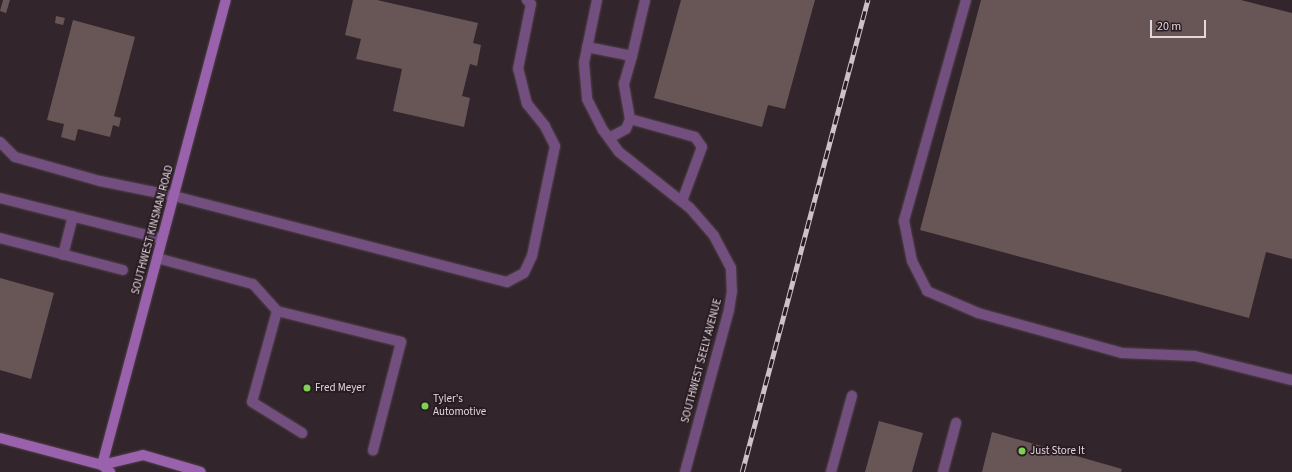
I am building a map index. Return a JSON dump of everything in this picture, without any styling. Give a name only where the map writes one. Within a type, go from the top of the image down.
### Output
[{"type":"main road","name":"SOUTHWEST KINSMAN ROAD","points":[[102,465],[226,0]]},
{"type":"main road","points":[[0,438],[102,465],[110,472]]},
{"type":"main road","points":[[102,465],[143,455],[201,472]]},
{"type":"street","points":[[0,142],[15,157],[100,181],[174,196],[507,282],[524,273],[532,256],[555,146],[544,126],[527,104],[518,69],[531,4],[527,0]]},
{"type":"street","name":"SOUTHWEST SEELY AVENUE","points":[[596,0],[587,47],[584,82],[587,99],[609,138],[619,152],[682,201],[714,236],[731,268],[732,291],[729,310],[685,472]]},
{"type":"street","points":[[609,138],[626,129],[630,119],[624,84],[645,0]]},
{"type":"street","points":[[966,0],[904,221],[912,261],[927,291],[978,313],[1122,352],[1195,356],[1292,380]]},
{"type":"street","points":[[587,47],[632,56]]},
{"type":"street","points":[[630,119],[695,137],[702,147],[682,201]]},
{"type":"street","points":[[0,198],[162,239]]},
{"type":"street","points":[[63,255],[73,216]]},
{"type":"street","points":[[0,238],[123,270]]},
{"type":"street","points":[[157,258],[253,284],[277,311],[401,342],[373,450]]},
{"type":"street","points":[[277,311],[252,402],[302,433]]},
{"type":"street","points":[[831,472],[852,396]]},
{"type":"street","points":[[943,472],[956,423]]},
{"type":"building","points":[[3,0],[10,0],[6,13],[0,11]]},
{"type":"building","points":[[353,0],[377,0],[478,23],[473,43],[481,45],[477,66],[470,64],[462,96],[470,98],[464,127],[393,111],[402,69],[356,59],[361,39],[345,35]]},
{"type":"building","points":[[681,0],[815,0],[785,109],[768,105],[762,127],[654,98]]},
{"type":"building","points":[[981,0],[1241,0],[1292,13],[1292,259],[1266,252],[1249,318],[920,230]]},
{"type":"building","points":[[56,16],[65,18],[63,25],[55,23]]},
{"type":"building","points":[[73,20],[135,37],[114,116],[121,118],[119,127],[113,125],[110,137],[78,129],[75,141],[61,137],[64,124],[47,120]]},
{"type":"building","points":[[0,278],[54,293],[31,379],[0,370]]},
{"type":"building","points":[[879,421],[923,433],[912,472],[865,472]]},
{"type":"building","name":"Just Store It","points":[[992,432],[1122,469],[1121,472],[982,472]]},
{"type":"railway","points":[[742,472],[868,0]]},
{"type":"place","name":"Fred Meyer","points":[[307,388]]},
{"type":"place","name":"Tyler's Automotive","points":[[425,406]]},
{"type":"place","name":"Just Store It","points":[[1022,451]]}]
